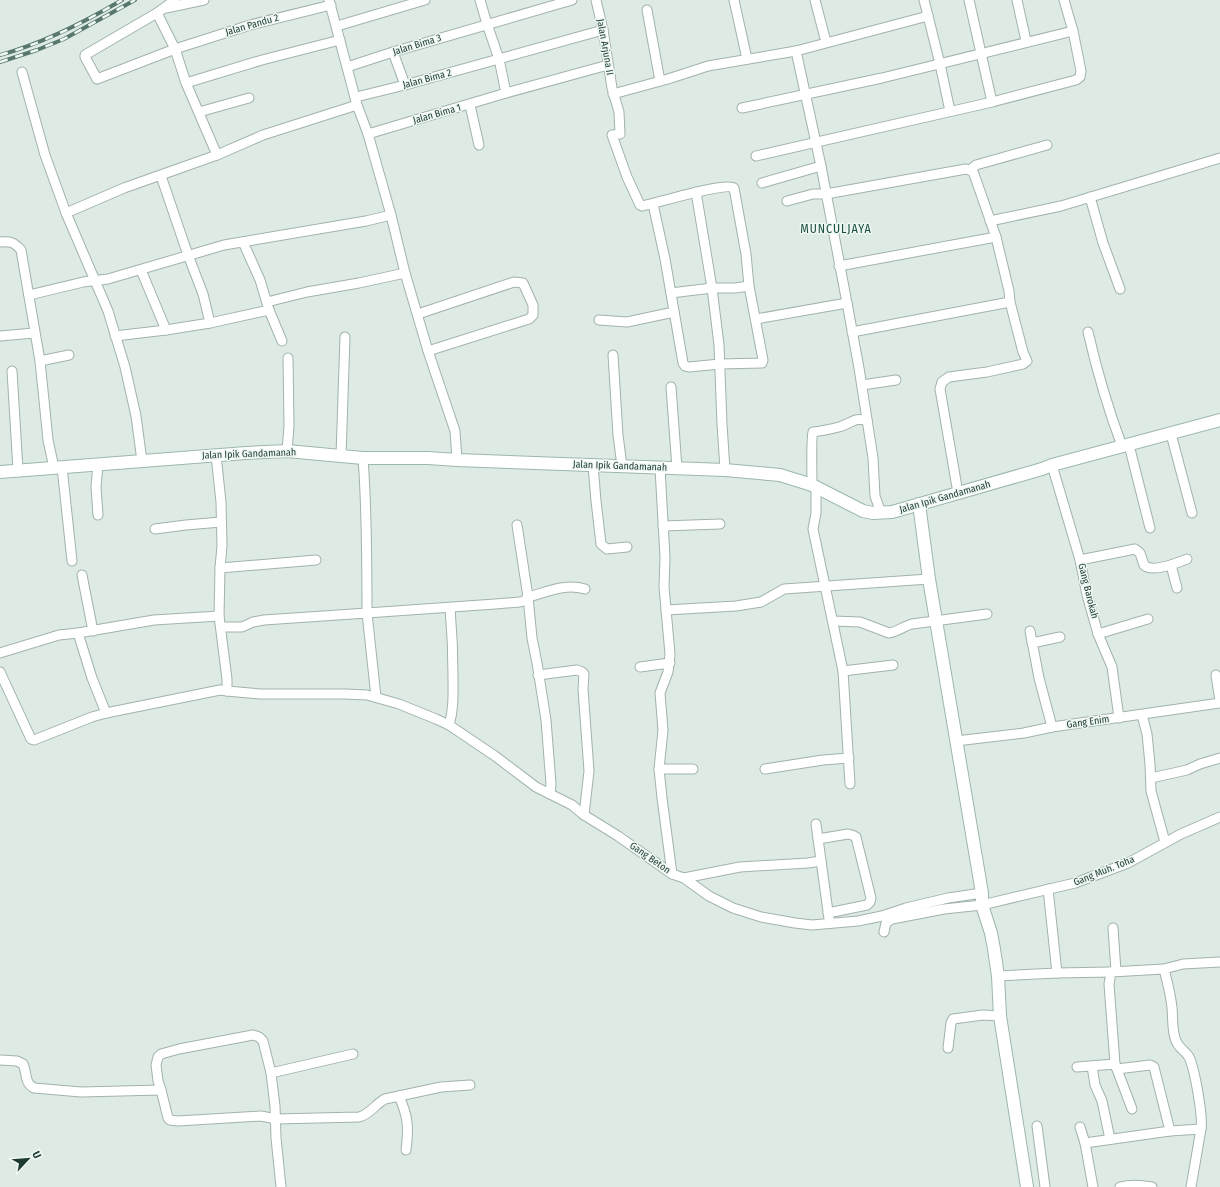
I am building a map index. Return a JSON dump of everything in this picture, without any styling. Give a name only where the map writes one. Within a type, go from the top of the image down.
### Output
[{"type":"street","points":[[160,11],[175,0]]},
{"type":"street","points":[[160,11],[204,0]]},
{"type":"street","points":[[337,26],[425,0]]},
{"type":"street","points":[[480,0],[499,59],[506,93]]},
{"type":"street","name":"Jalan Bima 3","points":[[347,68],[393,52],[572,0]]},
{"type":"street","name":"Jalan Arjuna II","points":[[596,0],[603,30],[613,94],[618,112],[620,134],[612,135],[615,147],[640,205],[653,204]]},
{"type":"street","points":[[734,0],[747,59]]},
{"type":"street","points":[[815,0],[826,42]]},
{"type":"street","points":[[924,0],[950,111]]},
{"type":"street","points":[[969,0],[992,102]]},
{"type":"street","points":[[1017,0],[1026,41]]},
{"type":"street","points":[[756,156],[992,102],[1076,80],[1080,77],[1081,71],[1073,31],[1064,0]]},
{"type":"street","points":[[330,2],[356,101],[368,134],[391,215],[405,273],[428,351],[455,431],[457,460]]},
{"type":"street","name":"Jalan Pandu 2","points":[[160,11],[85,56],[98,80],[174,49],[330,2]]},
{"type":"street","points":[[647,10],[660,82]]},
{"type":"street","points":[[160,11],[186,83],[217,155]]},
{"type":"street","points":[[613,94],[660,82],[708,66],[796,51],[928,16]]},
{"type":"street","name":"Jalan Bima 2","points":[[66,213],[124,188],[217,155],[264,135],[356,101],[405,85],[603,30]]},
{"type":"street","points":[[742,108],[882,78],[1026,41],[1073,31]]},
{"type":"street","points":[[186,83],[262,60],[340,40]]},
{"type":"street","points":[[796,51],[804,95],[821,166],[847,303],[862,385],[873,458],[875,496],[881,513]]},
{"type":"street","points":[[393,52],[405,85]]},
{"type":"street","name":"Jalan Bima 1","points":[[368,134],[506,93],[608,65]]},
{"type":"street","points":[[22,72],[42,147],[66,213],[108,311],[125,367],[136,416],[142,461]]},
{"type":"street","points":[[199,112],[249,98]]},
{"type":"street","points":[[470,104],[479,145]]},
{"type":"street","points":[[970,170],[976,165],[1048,145]]},
{"type":"street","points":[[990,221],[1061,206],[1220,158]]},
{"type":"street","points":[[762,183],[821,166]]},
{"type":"street","points":[[787,201],[813,194],[826,194],[966,169],[970,170],[974,174],[996,237],[1009,291],[1010,302],[1023,352],[1027,359],[1023,364],[987,372],[949,377],[942,382],[940,388],[958,493]]},
{"type":"street","points":[[161,176],[203,294],[210,323]]},
{"type":"street","points":[[728,186],[734,188],[746,254],[749,286],[764,360],[762,364],[685,366],[664,252],[653,204],[696,192],[728,186]]},
{"type":"street","points":[[696,192],[712,288],[720,364],[725,470]]},
{"type":"street","points":[[1090,197],[1103,243],[1120,289]]},
{"type":"street","points":[[29,295],[83,282],[108,279],[224,245],[366,221],[391,215]]},
{"type":"street","points":[[839,266],[996,237]]},
{"type":"street","points":[[0,242],[12,241],[21,250],[40,361],[48,440],[58,467],[72,561]]},
{"type":"street","points":[[243,242],[260,280],[268,306],[282,341]]},
{"type":"street","points":[[141,270],[166,330]]},
{"type":"street","points":[[115,336],[210,323],[268,306],[307,292],[405,273]]},
{"type":"street","points":[[418,314],[514,282],[523,283],[533,305],[533,315],[529,319],[428,351]]},
{"type":"street","points":[[671,293],[712,288],[735,288],[749,286]]},
{"type":"street","points":[[852,332],[1010,302]]},
{"type":"street","points":[[756,319],[847,303]]},
{"type":"street","points":[[599,320],[627,322],[674,312]]},
{"type":"street","points":[[1088,332],[1101,383],[1114,425],[1126,445],[1150,528]]},
{"type":"street","points":[[0,336],[34,333]]},
{"type":"street","points":[[341,456],[345,337]]},
{"type":"street","points":[[40,361],[69,355]]},
{"type":"street","points":[[613,355],[618,435],[622,466]]},
{"type":"street","points":[[287,451],[289,426],[288,358]]},
{"type":"street","points":[[12,371],[18,470]]},
{"type":"street","points":[[862,385],[896,380]]},
{"type":"street","points":[[671,387],[677,468]]},
{"type":"street","points":[[850,784],[850,758],[843,671],[813,529],[816,513],[812,436],[813,432],[841,426],[852,420],[859,419],[867,421]]},
{"type":"street","name":"Jalan Ipik Gandamanah","points":[[0,472],[287,451],[363,458],[428,458],[725,470],[780,475],[814,486],[863,511],[881,513],[899,511],[1052,465],[1220,420]]},
{"type":"street","points":[[1171,434],[1192,513]]},
{"type":"street","points":[[216,455],[222,522],[220,616],[227,691]]},
{"type":"street","points":[[363,458],[366,494],[367,613],[376,697]]},
{"type":"street","points":[[98,464],[96,487],[98,515]]},
{"type":"street","points":[[593,465],[601,544],[607,549],[627,547]]},
{"type":"street","name":"Gang Barokah","points":[[1052,465],[1080,560],[1087,595],[1098,634],[1112,667],[1119,718]]},
{"type":"street","points":[[660,468],[666,610],[670,663],[660,692],[663,730],[659,769],[672,874]]},
{"type":"street","points":[[919,504],[929,579],[982,899],[991,933],[998,976],[1000,1016],[1027,1187]]},
{"type":"street","points":[[155,529],[222,522]]},
{"type":"street","points":[[663,526],[720,524]]},
{"type":"street","points":[[517,525],[528,597],[532,638],[546,720],[551,784],[550,794]]},
{"type":"street","points":[[1080,560],[1135,550],[1140,553],[1142,562],[1146,568],[1150,569],[1171,565],[1187,559]]},
{"type":"street","points":[[220,568],[316,560]]},
{"type":"street","points":[[1171,565],[1177,588]]},
{"type":"street","points":[[82,574],[93,630]]},
{"type":"street","points":[[666,610],[736,606],[761,602],[784,589],[929,579]]},
{"type":"street","points":[[221,627],[242,627],[253,622],[264,620],[520,602],[524,601],[528,597],[558,588],[575,587],[585,589]]},
{"type":"street","points":[[449,725],[452,716],[454,686],[453,642],[450,608]]},
{"type":"street","points":[[833,621],[860,622],[889,633],[894,632],[906,625],[987,614]]},
{"type":"street","points":[[0,653],[59,635],[78,634],[93,630],[154,620],[220,616]]},
{"type":"street","points":[[1098,634],[1148,619]]},
{"type":"street","points":[[1030,631],[1039,678],[1052,727]]},
{"type":"street","points":[[78,634],[92,678],[106,713]]},
{"type":"street","points":[[1032,643],[1060,637]]},
{"type":"street","points":[[640,668],[670,663]]},
{"type":"street","points":[[843,671],[893,665]]},
{"type":"street","points":[[538,675],[577,670],[584,674],[583,689],[589,771],[584,815]]},
{"type":"street","name":"Gang Beton","points":[[0,672],[31,739],[37,739],[106,713],[220,690],[260,694],[345,694],[376,697],[399,704],[449,725],[495,756],[536,787],[572,805],[584,815],[618,836],[672,874],[684,878],[709,896],[747,913],[812,925],[858,921],[948,898],[982,899]]},
{"type":"street","points":[[1216,675],[1220,702]]},
{"type":"street","name":"Gang Enim","points":[[956,740],[1024,733],[1052,727],[1142,715],[1220,702]]},
{"type":"street","points":[[1142,715],[1147,734],[1151,791],[1163,836]]},
{"type":"street","points":[[765,769],[822,760],[850,758]]},
{"type":"street","points":[[1151,778],[1188,770],[1200,764],[1220,758]]},
{"type":"street","points":[[659,769],[693,769]]},
{"type":"street","name":"Gang Muh. Toha","points":[[982,899],[1048,889],[1075,883],[1109,871],[1128,862],[1163,836],[1193,828],[1220,817]]},
{"type":"street","points":[[816,824],[830,923]]},
{"type":"street","points":[[818,839],[848,834],[856,837],[871,898],[867,905],[828,913]]},
{"type":"street","points":[[684,878],[740,866],[821,861]]},
{"type":"street","points":[[1048,889],[1057,973]]},
{"type":"street","points":[[884,932],[886,923],[892,919],[944,909],[982,899]]},
{"type":"street","points":[[1113,928],[1113,972],[1109,984],[1116,1066],[1132,1109]]},
{"type":"street","points":[[998,976],[1164,969],[1183,964],[1220,962]]},
{"type":"street","points":[[1164,969],[1172,1008],[1172,1022],[1176,1041],[1178,1046],[1187,1054],[1192,1065],[1202,1117],[1191,1187]]},
{"type":"street","points":[[948,1048],[951,1023],[953,1019],[983,1015],[1000,1016]]},
{"type":"street","points":[[281,1187],[276,1138],[276,1119],[270,1073],[263,1041],[253,1035],[179,1049],[161,1054],[158,1057],[156,1065],[158,1081],[166,1114],[170,1120],[178,1121],[261,1116],[276,1119],[359,1117],[366,1115],[379,1102],[385,1099],[442,1087],[470,1085]]},
{"type":"street","points":[[270,1073],[353,1054]]},
{"type":"street","points":[[0,1060],[17,1061],[23,1064],[27,1081],[29,1085],[34,1088],[82,1092],[161,1090]]},
{"type":"street","points":[[1077,1067],[1150,1065],[1154,1068],[1170,1132]]},
{"type":"street","points":[[1092,1066],[1094,1085],[1102,1101],[1110,1139]]},
{"type":"street","points":[[399,1096],[407,1117],[408,1128],[406,1150]]},
{"type":"street","points":[[1037,1126],[1046,1187]]},
{"type":"street","points":[[1080,1127],[1085,1143],[1093,1187]]},
{"type":"street","points":[[1085,1143],[1201,1129]]},
{"type":"street","points":[[1120,1187],[1127,1185],[1152,1187]]},
{"type":"railway","points":[[0,55],[32,45],[63,32],[122,0]]},
{"type":"railway","points":[[0,62],[37,50],[64,39],[135,0]]},
{"type":"district","name":"MUNCULJAYA","points":[[836,229]]}]
